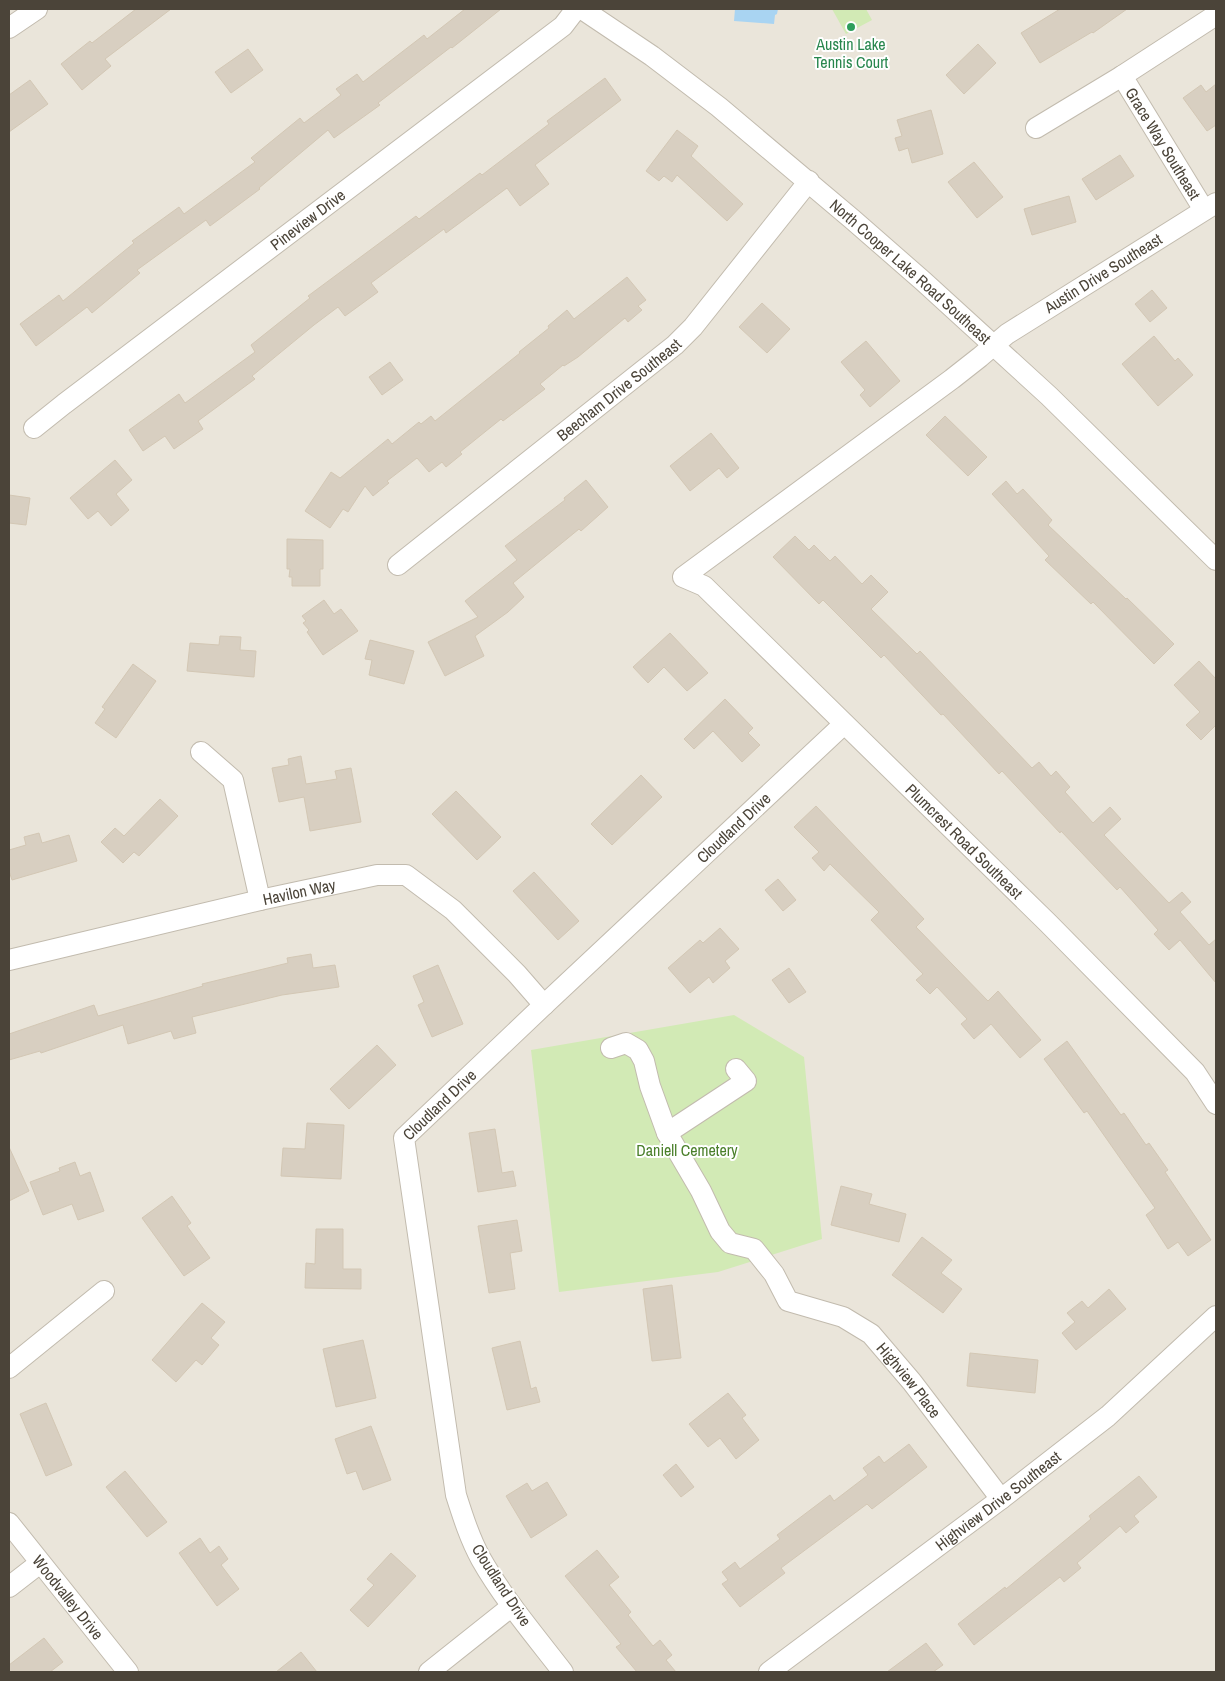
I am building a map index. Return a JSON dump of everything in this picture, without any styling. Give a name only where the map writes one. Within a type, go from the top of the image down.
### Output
[{"type":"street","points":[[9,28],[37,9]]},
{"type":"street","name":"Pineview Drive","points":[[34,428],[563,26],[576,9]]},
{"type":"street","name":"North Cooper Lake Road Southeast","points":[[582,9],[652,56],[720,106],[808,181],[923,281],[1048,396],[1216,560]]},
{"type":"street","points":[[1036,128],[1122,76],[1216,15]]},
{"type":"street","name":"Grace Way Southeast","points":[[1122,76],[1210,206]]},
{"type":"street","name":"Beecham Drive Southeast","points":[[398,565],[680,341],[808,181]]},
{"type":"street","name":"Austin Drive Southeast","points":[[704,586],[683,577],[908,412],[1007,334],[1210,206]]},
{"type":"street","name":"Plumcrest Road Southeast","points":[[704,586],[1048,923],[1195,1072],[1216,1104]]},
{"type":"street","name":"Cloudland Drive","points":[[562,1672],[512,1606],[482,1561],[470,1536],[456,1495],[404,1138],[844,724]]},
{"type":"street","points":[[201,752],[233,780],[260,900]]},
{"type":"street","name":"Havilon Way","points":[[9,960],[260,900],[377,875],[406,875],[453,910],[517,974],[544,1005]]},
{"type":"street","points":[[611,1048],[626,1043],[638,1050],[644,1061],[650,1086],[667,1133],[746,1081],[736,1069]]},
{"type":"street","name":"Highview Place","points":[[667,1133],[701,1191],[720,1231],[730,1243],[754,1250],[774,1274],[788,1301],[843,1317],[871,1334],[912,1382],[1001,1499]]},
{"type":"street","points":[[9,1368],[104,1291]]},
{"type":"street","name":"Highview Drive Southeast","points":[[769,1672],[1001,1499],[1108,1416],[1216,1316]]},
{"type":"street","name":"Woodvalley Drive","points":[[9,1523],[128,1672]]},
{"type":"street","points":[[9,1587],[40,1563]]},
{"type":"street","points":[[429,1672],[512,1606]]},
{"type":"shaded area","points":[[9,9],[1216,9],[1216,1672],[9,1672]]},
{"type":"green space","name":"Austin Lake Tennis Court","points":[[832,9],[866,9],[872,20],[846,34]]},
{"type":"green space","name":"Daniell Cemetery","points":[[734,1015],[804,1057],[822,1239],[718,1272],[559,1292],[531,1050]]},
{"type":"water","points":[[735,9],[778,9],[774,24],[734,21]]},
{"type":"building","points":[[136,9],[171,9],[105,59],[111,66],[82,90],[61,64]]},
{"type":"building","points":[[465,9],[501,9],[378,103],[380,105],[334,138],[328,130],[260,189],[210,226],[206,220],[137,270],[140,273],[92,313],[87,307],[36,346],[20,324],[59,295],[63,301],[134,243],[132,241],[179,207],[184,214],[255,162],[251,158],[300,118],[304,123],[341,95],[336,89],[357,74],[363,82],[424,35],[427,39]]},
{"type":"building","points":[[1060,9],[1127,9],[1093,33],[1040,63],[1021,33]]},
{"type":"building","points":[[978,44],[996,63],[964,94],[946,75]]},
{"type":"building","points":[[248,49],[263,70],[231,93],[215,72]]},
{"type":"building","points":[[605,78],[621,100],[535,165],[549,184],[520,206],[507,188],[446,233],[444,229],[371,283],[378,292],[345,316],[338,307],[252,376],[255,379],[198,421],[203,429],[174,449],[165,436],[143,451],[129,430],[179,394],[185,403],[255,352],[251,345],[310,298],[308,296],[416,216],[419,219],[480,173],[482,175],[549,124],[547,121]]},
{"type":"building","points":[[30,80],[48,104],[9,132],[9,95]]},
{"type":"building","points":[[1216,84],[1216,125],[1207,131],[1183,98],[1201,85],[1206,92]]},
{"type":"building","points":[[931,110],[943,154],[912,163],[908,148],[899,151],[895,138],[902,136],[897,120]]},
{"type":"building","points":[[677,130],[698,146],[691,156],[743,204],[727,221],[677,175],[672,182],[664,176],[659,181],[646,171]]},
{"type":"building","points":[[1120,155],[1134,176],[1096,200],[1082,179]]},
{"type":"building","points":[[974,162],[1003,197],[977,218],[948,182]]},
{"type":"building","points":[[1069,196],[1076,222],[1032,235],[1024,209]]},
{"type":"building","points":[[627,277],[646,300],[638,306],[642,310],[628,322],[625,318],[578,357],[563,365],[540,384],[545,389],[503,421],[501,419],[460,452],[462,454],[446,467],[442,462],[429,472],[417,458],[387,481],[389,483],[373,496],[365,486],[348,512],[343,509],[330,528],[305,511],[331,472],[340,478],[388,439],[392,444],[419,422],[421,424],[431,416],[435,421],[520,353],[567,310],[574,319]]},
{"type":"building","points":[[1152,290],[1167,308],[1150,322],[1135,304]]},
{"type":"building","points":[[762,303],[790,329],[767,353],[739,327]]},
{"type":"building","points":[[1154,336],[1175,361],[1178,358],[1193,375],[1158,406],[1122,364]]},
{"type":"building","points":[[866,341],[900,381],[870,407],[860,395],[865,390],[841,362]]},
{"type":"building","points":[[390,362],[403,380],[382,395],[369,377]]},
{"type":"building","points":[[945,416],[987,457],[968,476],[926,435]]},
{"type":"building","points":[[711,433],[739,468],[727,478],[719,468],[690,491],[670,466]]},
{"type":"building","points":[[115,460],[132,480],[116,494],[129,510],[111,526],[98,511],[88,519],[70,498]]},
{"type":"building","points":[[586,480],[608,507],[581,531],[579,529],[513,583],[524,597],[508,612],[475,636],[484,656],[445,676],[428,642],[478,617],[465,601],[517,560],[505,546],[565,500],[564,498]]},
{"type":"building","points":[[1006,481],[1017,494],[1023,489],[1052,520],[1048,525],[1174,644],[1154,664],[1093,602],[1091,604],[1045,560],[1049,556],[992,494]]},
{"type":"building","points":[[9,495],[30,498],[26,525],[9,523]]},
{"type":"building","points":[[795,536],[809,550],[814,545],[830,561],[835,556],[862,584],[871,575],[888,592],[871,609],[917,654],[920,651],[1032,768],[1039,762],[1051,776],[1056,771],[1070,787],[1065,792],[1093,823],[1110,807],[1121,819],[1104,835],[1169,903],[1182,892],[1191,902],[1180,912],[1209,945],[1216,939],[1216,983],[1180,940],[1169,950],[1154,934],[1158,930],[1120,887],[1117,890],[1002,771],[999,774],[884,655],[881,658],[823,600],[819,604],[773,557]]},
{"type":"building","points":[[287,539],[323,540],[323,569],[320,569],[320,586],[292,586],[292,577],[289,577],[290,569],[287,569]]},
{"type":"building","points":[[324,600],[334,614],[341,609],[358,631],[323,655],[307,632],[309,630],[303,623],[306,621],[302,616]]},
{"type":"building","points":[[670,633],[708,673],[687,691],[664,667],[648,683],[633,667]]},
{"type":"building","points":[[220,636],[241,637],[240,650],[256,651],[254,677],[187,671],[190,643],[219,645]]},
{"type":"building","points":[[370,640],[414,651],[404,684],[369,675],[372,660],[365,659]]},
{"type":"building","points":[[1199,661],[1216,679],[1216,725],[1201,740],[1186,725],[1200,712],[1174,685]]},
{"type":"building","points":[[133,664],[156,681],[116,738],[95,723],[105,709],[102,707]]},
{"type":"building","points":[[725,699],[753,728],[748,733],[760,745],[742,762],[713,731],[694,749],[684,739]]},
{"type":"building","points":[[301,756],[306,784],[337,779],[335,771],[351,768],[361,822],[310,831],[304,797],[279,802],[272,768],[289,765],[288,759]]},
{"type":"building","points":[[641,775],[662,797],[612,845],[591,824]]},
{"type":"building","points":[[456,791],[501,837],[477,860],[432,814]]},
{"type":"building","points":[[160,799],[178,816],[139,856],[134,852],[123,863],[101,842],[115,828],[124,836]]},
{"type":"building","points":[[816,806],[924,919],[916,927],[988,1001],[998,991],[1041,1040],[1020,1058],[991,1024],[974,1039],[961,1024],[967,1019],[937,987],[930,994],[916,980],[923,974],[871,920],[879,912],[830,864],[824,871],[812,858],[819,852],[794,827]]},
{"type":"building","points":[[39,833],[42,843],[69,835],[77,861],[12,880],[9,871],[9,850],[26,845],[24,837]]},
{"type":"building","points":[[534,872],[579,921],[558,940],[513,891]]},
{"type":"building","points":[[778,879],[796,900],[783,911],[765,890]]},
{"type":"building","points":[[720,928],[739,949],[725,961],[730,968],[713,983],[709,977],[690,993],[668,968],[700,940],[703,943]]},
{"type":"building","points":[[311,954],[313,968],[335,965],[339,987],[282,995],[192,1017],[196,1033],[174,1039],[171,1031],[128,1044],[123,1025],[41,1053],[40,1051],[9,1060],[9,1034],[94,1005],[98,1016],[203,986],[202,984],[288,963],[287,958]]},
{"type":"building","points":[[438,965],[463,1024],[432,1037],[418,1005],[424,1002],[413,976]]},
{"type":"building","points":[[789,968],[806,992],[789,1003],[772,980]]},
{"type":"building","points":[[1067,1041],[1121,1115],[1124,1113],[1146,1145],[1149,1143],[1168,1170],[1165,1172],[1211,1240],[1188,1256],[1178,1242],[1168,1249],[1146,1215],[1155,1208],[1087,1111],[1084,1113],[1044,1059]]},
{"type":"building","points":[[377,1045],[396,1065],[349,1109],[330,1089]]},
{"type":"building","points":[[307,1123],[344,1125],[341,1179],[281,1176],[283,1148],[305,1149]]},
{"type":"building","points":[[495,1129],[502,1173],[513,1171],[516,1186],[478,1192],[469,1133]]},
{"type":"building","points":[[9,1147],[29,1191],[9,1201]]},
{"type":"building","points":[[75,1162],[80,1176],[90,1172],[104,1211],[78,1220],[72,1204],[43,1215],[30,1182],[60,1171],[59,1168]]},
{"type":"building","points":[[841,1186],[872,1194],[869,1204],[906,1214],[899,1242],[831,1225]]},
{"type":"building","points":[[172,1196],[191,1223],[187,1226],[210,1258],[184,1276],[142,1218]]},
{"type":"building","points":[[517,1220],[522,1251],[510,1253],[515,1289],[489,1293],[478,1226]]},
{"type":"building","points":[[316,1229],[343,1229],[343,1269],[361,1269],[361,1289],[305,1288],[306,1263],[315,1264]]},
{"type":"building","points":[[922,1237],[952,1260],[941,1273],[962,1289],[943,1313],[892,1275]]},
{"type":"building","points":[[672,1285],[681,1358],[652,1361],[643,1289]]},
{"type":"building","points":[[1109,1289],[1126,1309],[1076,1350],[1062,1333],[1075,1322],[1067,1313],[1082,1301],[1088,1308]]},
{"type":"building","points":[[202,1303],[225,1322],[211,1338],[219,1345],[202,1365],[196,1360],[176,1382],[152,1360]]},
{"type":"building","points":[[363,1340],[376,1398],[336,1407],[323,1349]]},
{"type":"building","points":[[520,1341],[531,1389],[536,1387],[540,1402],[507,1410],[492,1348]]},
{"type":"building","points":[[970,1353],[1038,1360],[1035,1393],[967,1386]]},
{"type":"building","points":[[728,1393],[746,1415],[742,1418],[759,1440],[736,1459],[720,1438],[708,1447],[689,1424]]},
{"type":"building","points":[[46,1403],[72,1465],[46,1476],[20,1414]]},
{"type":"building","points":[[371,1426],[391,1480],[363,1490],[356,1471],[347,1474],[335,1439]]},
{"type":"building","points":[[909,1444],[927,1467],[872,1509],[867,1504],[781,1568],[785,1573],[740,1607],[722,1584],[728,1580],[722,1572],[735,1562],[740,1569],[780,1539],[777,1535],[830,1495],[834,1501],[868,1475],[863,1468],[879,1456],[884,1463]]},
{"type":"building","points":[[676,1464],[694,1487],[681,1497],[663,1475]]},
{"type":"building","points":[[125,1471],[167,1522],[147,1537],[106,1487]]},
{"type":"building","points":[[1139,1476],[1157,1497],[1134,1516],[1139,1522],[1126,1533],[1120,1526],[1077,1563],[1081,1568],[1064,1582],[1060,1577],[974,1645],[958,1624],[1005,1587],[1006,1589],[1091,1519],[1089,1516]]},
{"type":"building","points":[[547,1482],[567,1515],[531,1538],[506,1496],[527,1483],[532,1491]]},
{"type":"building","points":[[200,1538],[210,1553],[219,1546],[228,1559],[221,1565],[239,1589],[217,1606],[179,1553]]},
{"type":"building","points":[[597,1550],[619,1577],[609,1585],[631,1612],[628,1615],[653,1646],[660,1640],[672,1655],[666,1660],[676,1672],[637,1672],[616,1647],[621,1644],[565,1576]]},
{"type":"building","points":[[391,1553],[416,1576],[368,1627],[350,1610],[374,1585],[367,1579]]},
{"type":"building","points":[[44,1638],[63,1662],[50,1672],[9,1672],[9,1665]]},
{"type":"building","points":[[926,1643],[943,1665],[933,1672],[887,1672]]},
{"type":"building","points":[[301,1652],[317,1672],[276,1672]]},
{"type":"place","name":"Austin Lake Tennis Court","points":[[851,27]]}]
